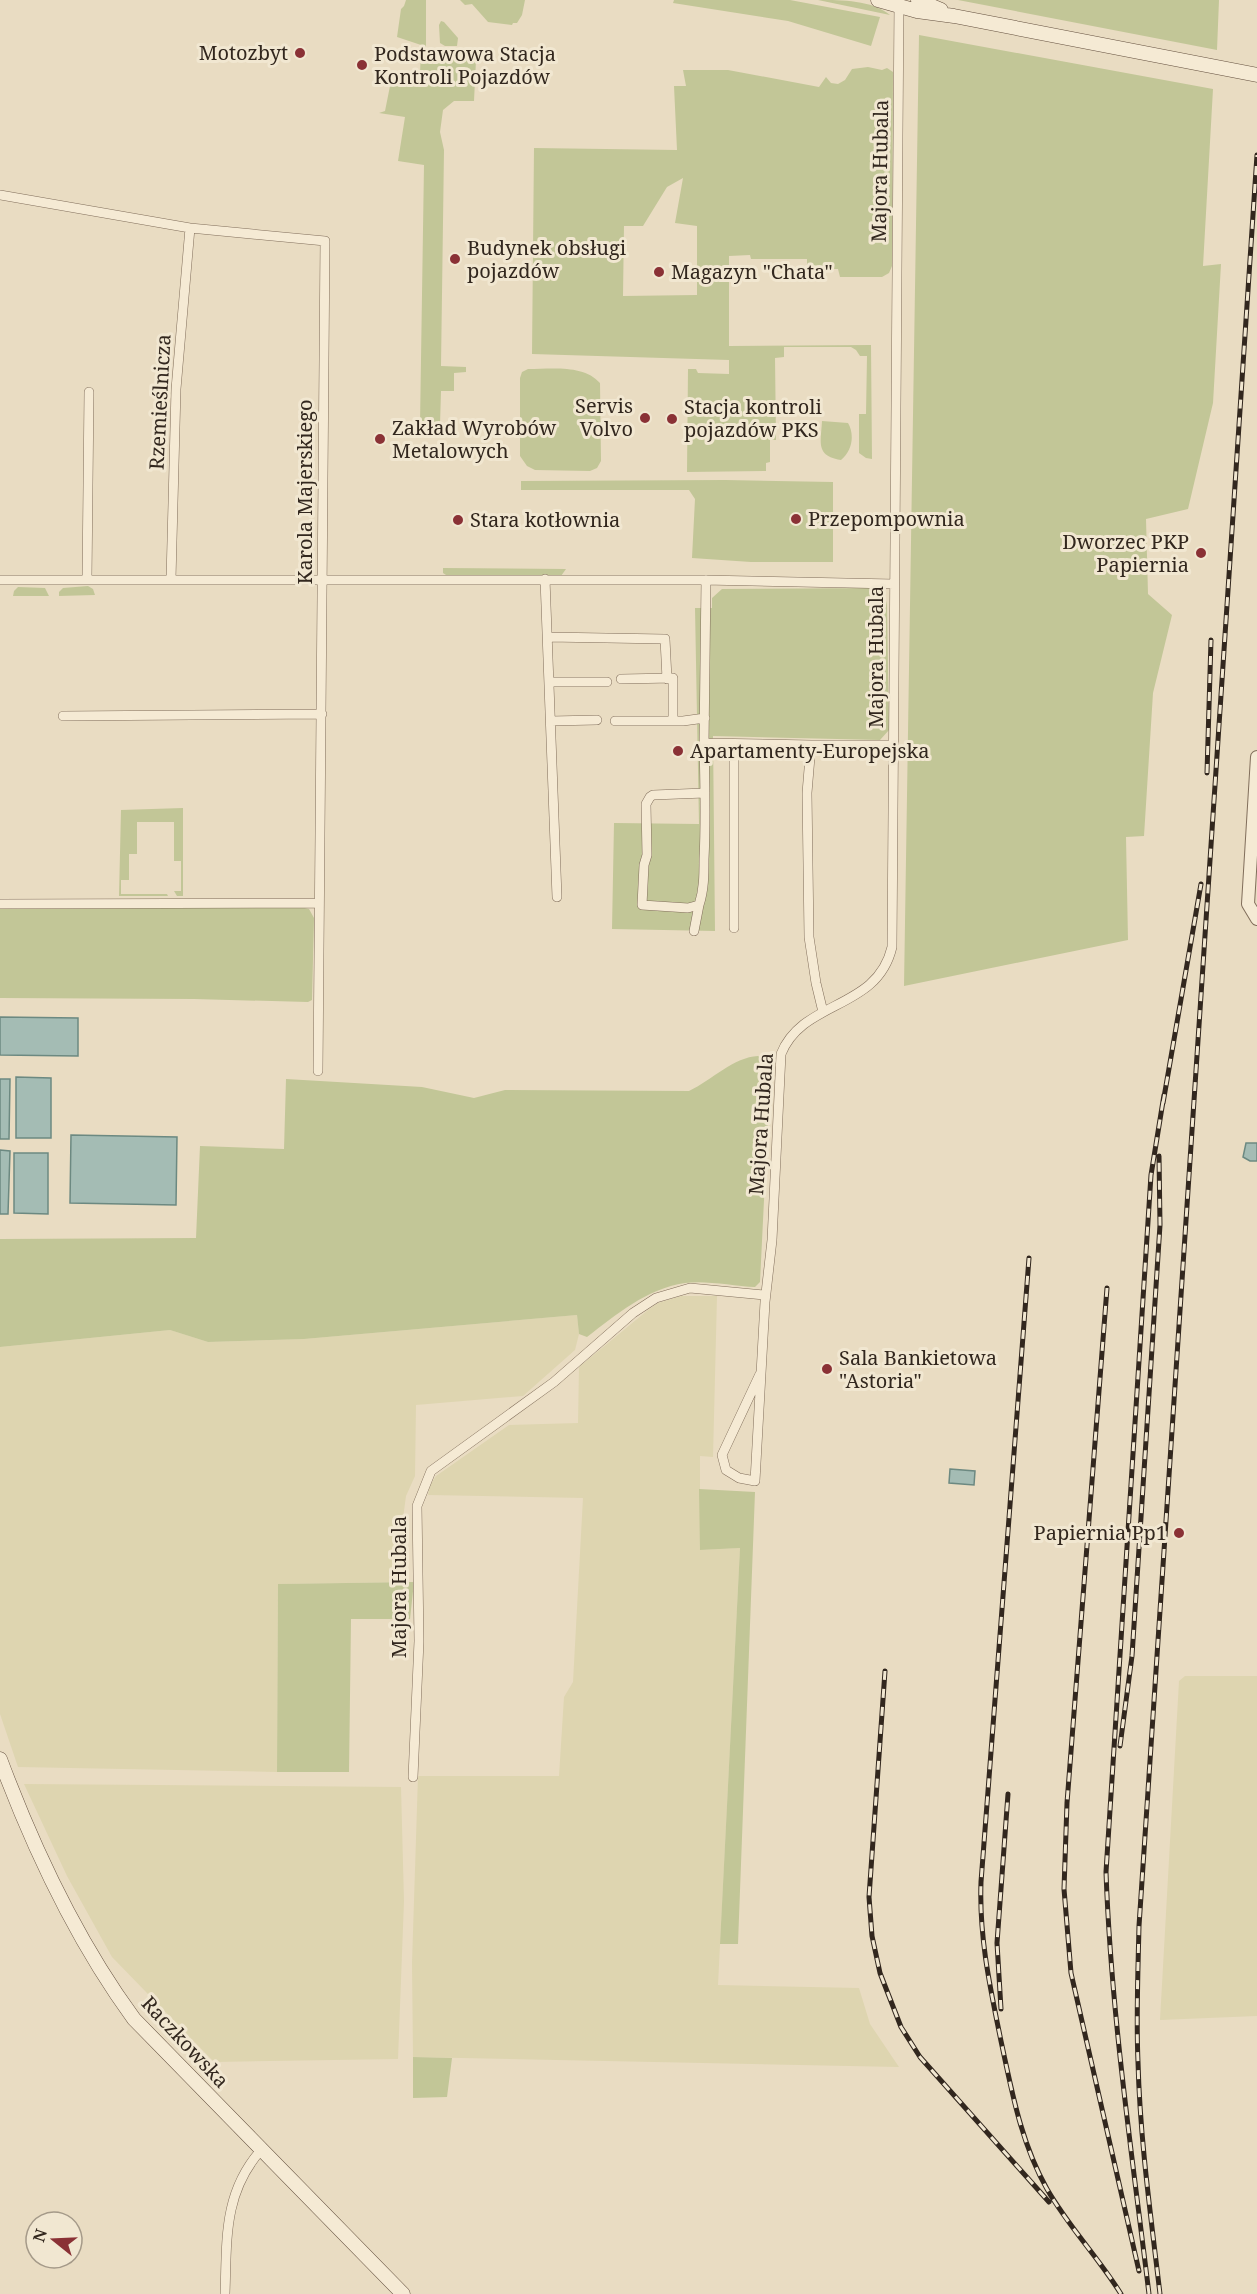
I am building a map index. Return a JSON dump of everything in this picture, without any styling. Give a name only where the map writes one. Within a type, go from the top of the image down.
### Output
[{"type":"main road","points":[[878,0],[1257,75]]},
{"type":"main road","points":[[918,0],[954,16]]},
{"type":"main road","name":"Raczkowska","points":[[0,1759],[3,1776],[61,1898],[115,1993],[134,2019],[404,2294]]},
{"type":"street","name":"Majora Hubala","points":[[760,1374],[722,1455],[726,1470],[739,1478],[755,1481],[765,1295],[772,1240],[781,1054],[786,1041],[793,1032],[869,986],[885,969],[890,958],[893,933],[899,3]]},
{"type":"street","name":"Karola Majerskiego","points":[[0,195],[190,228],[325,242],[318,1071]]},
{"type":"street","name":"Rzemieślnicza","points":[[171,579],[176,389],[190,228]]},
{"type":"street","points":[[87,579],[89,392]]},
{"type":"street","points":[[0,580],[546,579],[894,584]]},
{"type":"street","points":[[546,579],[557,897]]},
{"type":"street","points":[[694,931],[703,883],[706,580]]},
{"type":"street","points":[[548,637],[665,639],[667,679]]},
{"type":"street","points":[[621,679],[673,678],[673,721]]},
{"type":"street","points":[[549,682],[607,682]]},
{"type":"street","points":[[63,716],[322,714]]},
{"type":"street","points":[[615,721],[673,721],[705,718]]},
{"type":"street","points":[[551,721],[597,720]]},
{"type":"street","points":[[704,743],[811,746],[893,744]]},
{"type":"street","points":[[734,744],[734,927]]},
{"type":"street","points":[[811,746],[807,793],[809,938],[823,1012]]},
{"type":"street","points":[[1257,757],[1248,904],[1257,919]]},
{"type":"street","points":[[699,905],[688,908],[642,905],[644,865],[647,855],[646,804],[654,795],[705,793]]},
{"type":"street","points":[[0,904],[319,903]]},
{"type":"street","name":"Majora Hubala","points":[[413,1777],[419,1641],[417,1506],[431,1471],[554,1382],[633,1312],[656,1298],[690,1288],[765,1295]]},
{"type":"street","points":[[225,2294],[228,2223],[232,2201],[247,2168],[261,2150]]},
{"type":"shaded area","points":[[681,1296],[717,1296],[713,1457],[700,1456],[700,1550],[740,1548],[718,1985],[859,1988],[870,2024],[899,2067],[413,2057],[412,1963],[418,1776],[559,1776],[564,1697],[573,1682],[583,1498],[428,1495],[430,1485],[436,1476],[509,1425],[578,1423],[579,1367],[658,1303]]},
{"type":"shaded area","points":[[577,1315],[579,1334],[575,1350],[523,1396],[416,1405],[415,1476],[406,1496],[402,1526],[408,1582],[278,1584],[277,1772],[18,1767],[0,1714],[0,1347],[170,1330],[208,1342],[304,1339]]},
{"type":"shaded area","points":[[1185,1676],[1257,1676],[1257,2016],[1160,2020],[1179,1681]]},
{"type":"shaded area","points":[[24,1784],[401,1787],[404,1901],[398,2059],[214,2062],[112,1957],[67,1876]]},
{"type":"green space","points":[[406,0],[426,0],[426,49],[431,54],[474,57],[476,60],[474,101],[454,101],[443,110],[440,132],[444,150],[441,366],[466,367],[466,372],[454,373],[454,391],[441,391],[440,425],[420,425],[424,165],[398,161],[405,117],[379,113],[385,111],[393,71],[420,76],[421,45],[397,37],[401,9]]},
{"type":"green space","points":[[460,0],[525,0],[522,15],[517,23],[512,25],[488,22],[472,4],[465,5]]},
{"type":"green space","points":[[674,0],[790,0],[880,17],[871,46],[788,21],[673,3]]},
{"type":"green space","points":[[818,0],[865,4],[890,15]]},
{"type":"green space","points":[[958,0],[1219,0],[1217,50]]},
{"type":"green space","points":[[441,21],[458,38],[457,46],[445,46],[440,43],[439,25]]},
{"type":"green space","points":[[919,35],[1213,89],[1203,266],[1221,264],[1213,403],[1188,509],[1146,519],[1148,594],[1172,615],[1153,693],[1144,836],[1126,837],[1128,940],[904,986]]},
{"type":"green space","points":[[868,67],[882,70],[887,68],[893,72],[892,266],[889,273],[882,277],[840,277],[838,269],[807,269],[807,259],[751,259],[750,255],[729,256],[729,346],[871,345],[872,459],[859,453],[859,414],[866,414],[867,356],[860,356],[851,347],[784,347],[784,357],[775,358],[776,440],[770,440],[770,462],[766,463],[766,471],[687,472],[688,369],[696,369],[698,373],[729,374],[729,360],[532,354],[534,148],[677,150],[674,86],[686,86],[683,70],[728,70],[819,87],[826,77],[831,83],[838,84],[845,80],[852,69]],"holes":[[[683,178],[675,223],[697,226],[697,295],[623,296],[624,226],[643,226],[667,187]]]},
{"type":"green space","points":[[528,369],[576,370],[593,377],[600,383],[601,461],[597,468],[590,471],[535,470],[527,466],[520,456],[520,378],[522,372]]},
{"type":"green space","points":[[822,421],[848,423],[851,443],[848,452],[841,460],[827,455],[821,447]]},
{"type":"green space","points":[[521,481],[833,482],[833,562],[751,562],[692,558],[695,499],[689,490],[521,490]]},
{"type":"green space","points":[[443,568],[566,569],[561,576],[446,575],[443,573]]},
{"type":"green space","points":[[88,586],[93,589],[95,595],[59,596],[63,588]]},
{"type":"green space","points":[[18,587],[45,588],[49,596],[13,596]]},
{"type":"green space","points":[[883,588],[887,605],[889,730],[880,740],[713,736],[715,931],[612,929],[614,823],[699,824],[695,608],[712,608],[712,598],[722,589]]},
{"type":"green space","points":[[183,808],[183,896],[177,896],[174,891],[181,891],[181,861],[174,861],[174,822],[137,822],[137,854],[129,854],[129,880],[121,880],[121,894],[167,894],[168,896],[119,896],[121,810]]},
{"type":"green space","points":[[300,907],[309,909],[314,918],[312,1000],[308,1002],[0,998],[0,909]]},
{"type":"green space","points":[[758,1056],[768,1064],[770,1077],[760,1282],[755,1287],[701,1282],[671,1286],[633,1304],[587,1337],[579,1334],[577,1315],[304,1339],[208,1342],[170,1330],[0,1347],[0,1239],[196,1238],[200,1146],[284,1149],[286,1079],[422,1087],[474,1098],[505,1090],[689,1091],[740,1060]]},
{"type":"green space","points":[[699,1489],[755,1492],[738,1944],[720,1944],[740,1548],[700,1550]]},
{"type":"green space","points":[[414,1582],[410,1619],[351,1619],[349,1772],[277,1772],[278,1584]]},
{"type":"green space","points":[[413,2057],[452,2058],[447,2097],[413,2098]]},
{"type":"water","points":[[0,1017],[78,1018],[78,1056],[0,1055]]},
{"type":"water","points":[[16,1077],[51,1078],[51,1138],[16,1138]]},
{"type":"water","points":[[0,1079],[10,1079],[9,1139],[0,1139]]},
{"type":"water","points":[[71,1135],[177,1137],[176,1205],[70,1203]]},
{"type":"water","points":[[1246,1143],[1257,1143],[1257,1161],[1250,1161],[1243,1157]]},
{"type":"water","points":[[0,1150],[10,1151],[8,1214],[0,1214]]},
{"type":"water","points":[[14,1153],[48,1153],[48,1214],[14,1213]]},
{"type":"water","points":[[950,1469],[975,1471],[974,1485],[949,1483]]},
{"type":"railway","points":[[1160,2294],[1146,2178],[1139,2091],[1137,2028],[1139,1926],[1257,155]]},
{"type":"railway","points":[[1207,773],[1211,640]]},
{"type":"railway","points":[[1163,1103],[1201,884]]},
{"type":"railway","points":[[1149,2294],[1117,2031],[1106,1872],[1151,1175],[1164,1095]]},
{"type":"railway","points":[[1120,1746],[1132,1656],[1160,1225],[1159,1156]]},
{"type":"railway","points":[[1029,1258],[981,1882],[982,1922],[986,1962],[1001,2041],[1018,2117],[1030,2154],[1055,2203],[1121,2294]]},
{"type":"railway","points":[[1107,1288],[1067,1803],[1064,1889],[1071,1973],[1139,2271]]},
{"type":"railway","points":[[885,1671],[869,1897],[872,1936],[880,1973],[901,2027],[920,2057],[1049,2202]]},
{"type":"railway","points":[[1001,2009],[997,1943],[1008,1794]]},
{"type":"place","name":"Motozbyt","points":[[300,53]]},
{"type":"place","name":"Podstawowa Stacja Kontroli Pojazdów","points":[[362,65]]},
{"type":"place","name":"Budynek obsługi pojazdów","points":[[455,259]]},
{"type":"place","name":"Magazyn \"Chata\"","points":[[659,272]]},
{"type":"place","name":"Servis Volvo","points":[[645,418]]},
{"type":"place","name":"Stacja kontroli pojazdów PKS","points":[[672,419]]},
{"type":"place","name":"Zakład Wyrobów Metalowych","points":[[380,439]]},
{"type":"place","name":"Przepompownia","points":[[796,519]]},
{"type":"place","name":"Stara kotłownia","points":[[458,520]]},
{"type":"place","name":"Dworzec PKP Papiernia","points":[[1201,553]]},
{"type":"place","name":"Apartamenty-Europejska","points":[[678,751]]},
{"type":"place","name":"Sala Bankietowa \"Astoria\"","points":[[827,1369]]},
{"type":"place","name":"Papiernia Pp1","points":[[1179,1533]]}]
